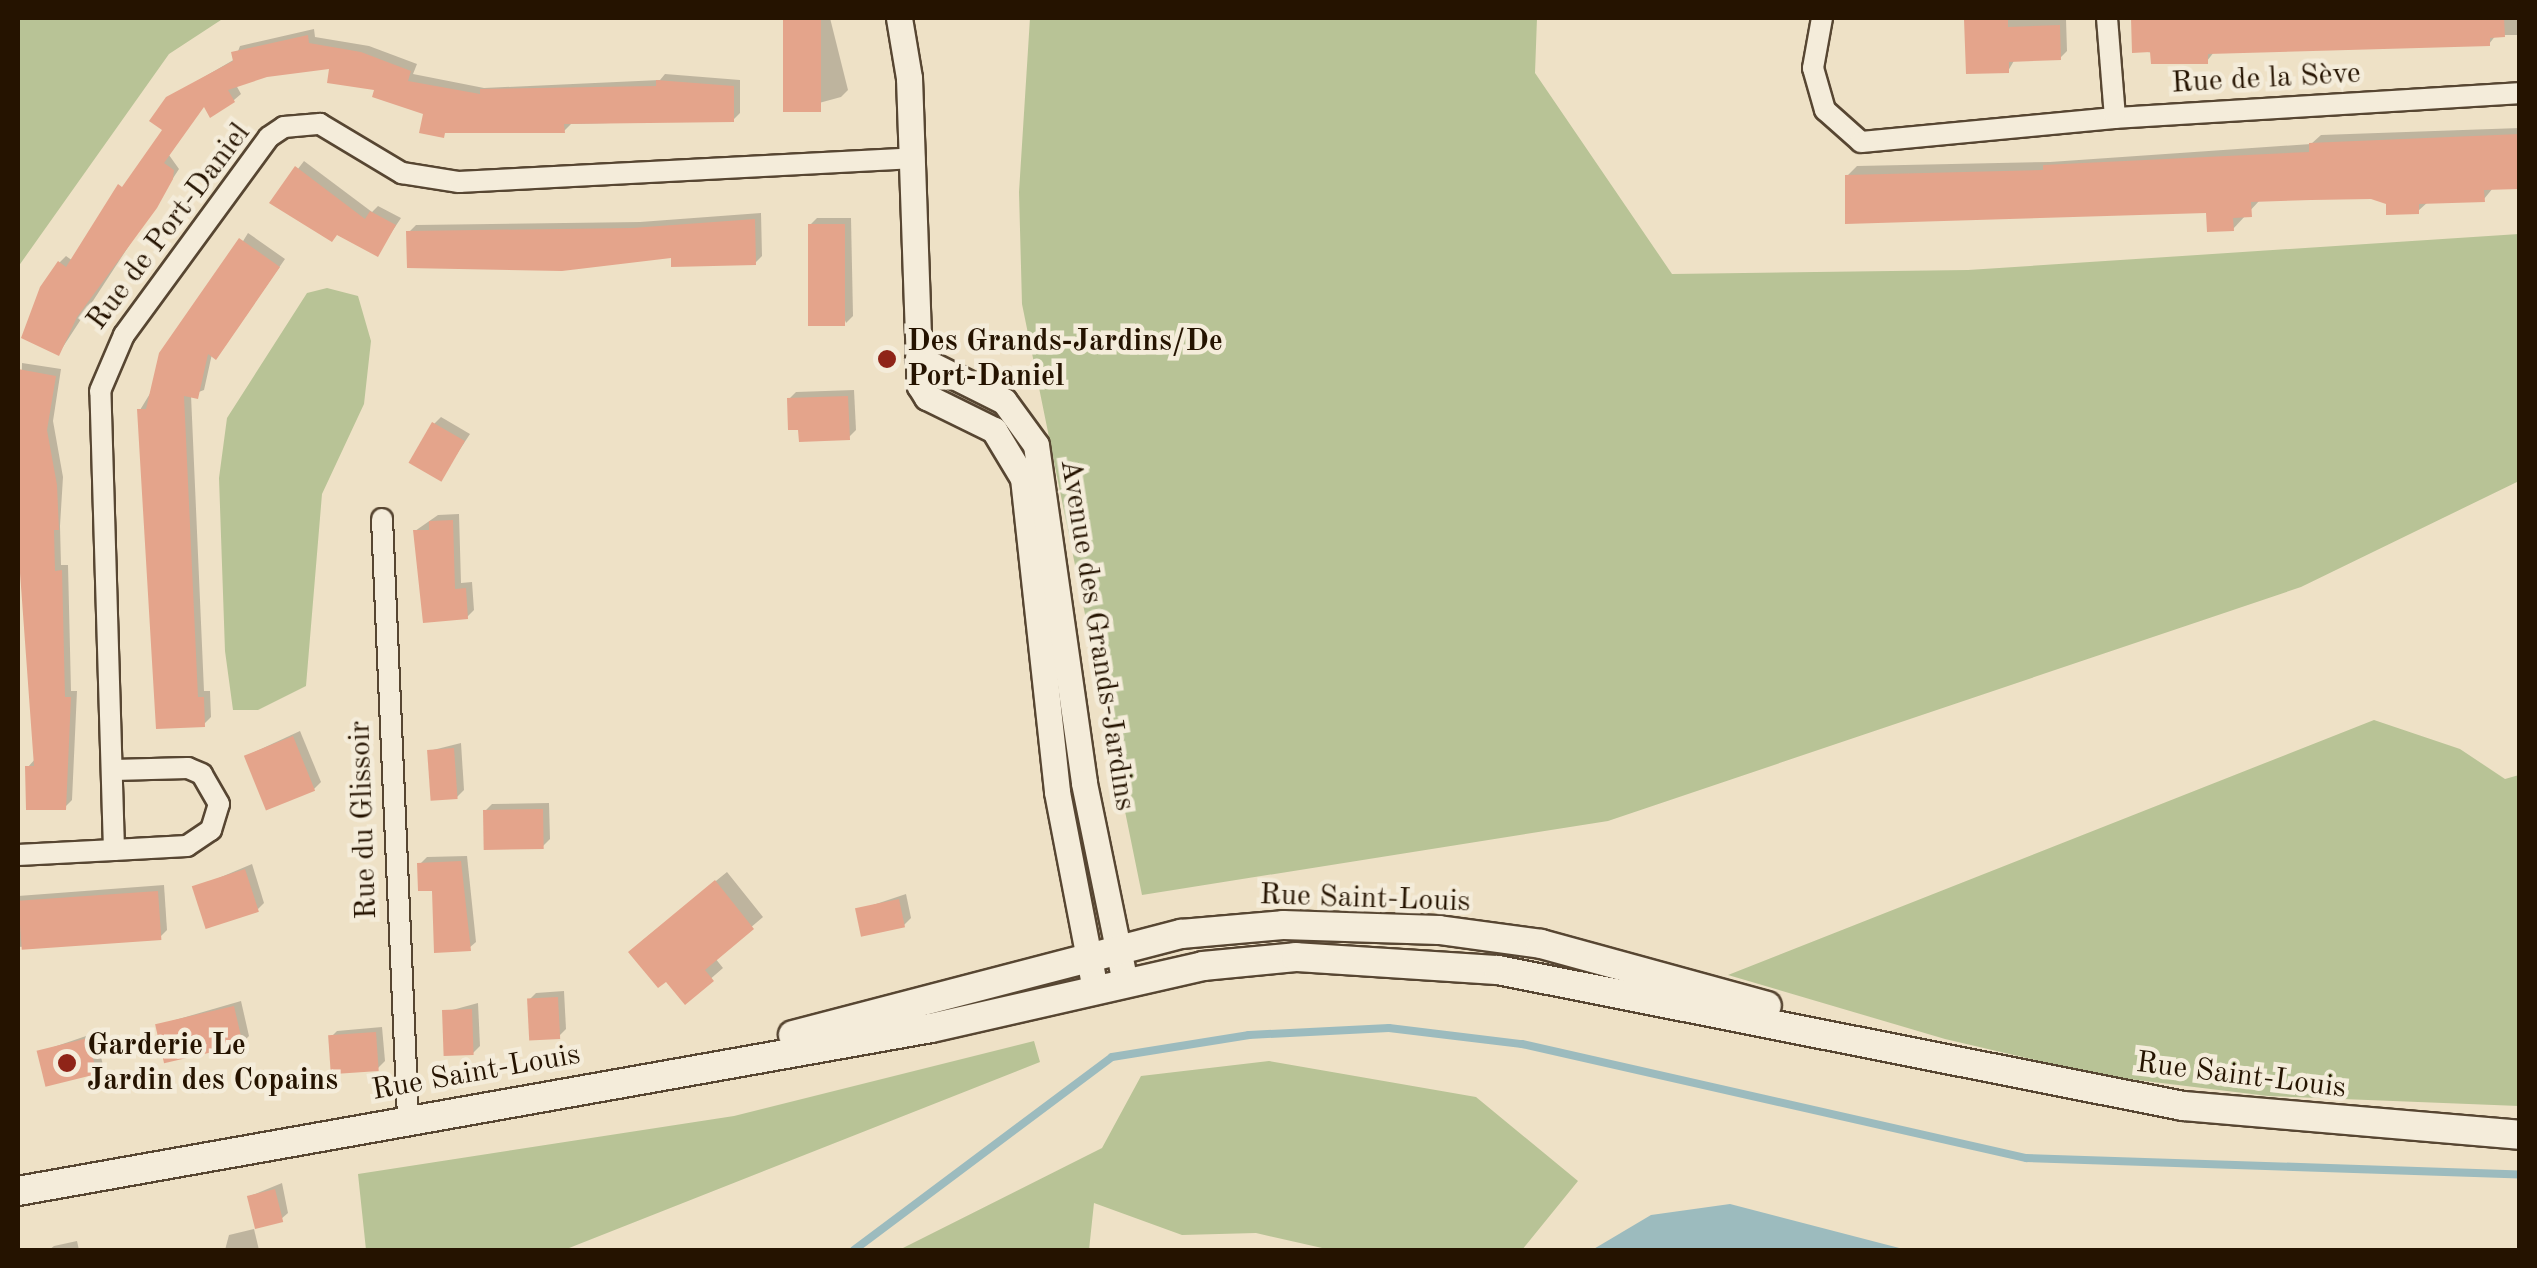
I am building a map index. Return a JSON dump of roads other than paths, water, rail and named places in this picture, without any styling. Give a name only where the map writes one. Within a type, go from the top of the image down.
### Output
[{"type":"main road","name":"Rue Saint-Louis","points":[[652,1074],[1181,934],[1283,925],[1487,935],[1612,960],[1958,1061]]},
{"type":"main road","name":"Rue Saint-Louis","points":[[18,1191],[652,1074],[931,1028],[1125,983],[1256,958],[1481,968],[2224,1112],[2520,1135]]},
{"type":"street","name":"Avenue des Grands-Jardins","points":[[899,18],[914,158],[918,358],[923,392],[994,430],[1023,478],[1057,792],[1095,990]]},
{"type":"street","name":"Rue de la Sève","points":[[1822,18],[1814,68],[1825,110],[1861,142],[2115,118],[2520,94]]},
{"type":"street","points":[[2107,18],[2115,118]]},
{"type":"street","name":"Rue de Port-Daniel","points":[[114,850],[100,408],[105,372],[124,335],[269,138],[284,128],[320,124],[402,173],[459,182],[914,158]]},
{"type":"street","name":"Avenue des Grands-Jardins","points":[[918,358],[1004,402],[1036,445],[1055,606],[1125,983]]},
{"type":"street","name":"Rue du Glissoir","points":[[382,518],[408,1118]]},
{"type":"street","points":[[18,855],[188,846],[205,838],[219,804],[202,774],[188,768],[114,770]]},
{"type":"water","points":[[1730,1204],[1907,1250],[1592,1250],[1651,1215]]},
{"type":"waterway","points":[[854,1250],[1112,1057],[1249,1035],[1389,1028],[1522,1044],[2026,1158],[2520,1174]]},
{"type":"place","name":"Des Grands-Jardins/De Port-Daniel","points":[[887,359]]},
{"type":"place","name":"Garderie Le Jardin des Copains","points":[[67,1063]]}]
